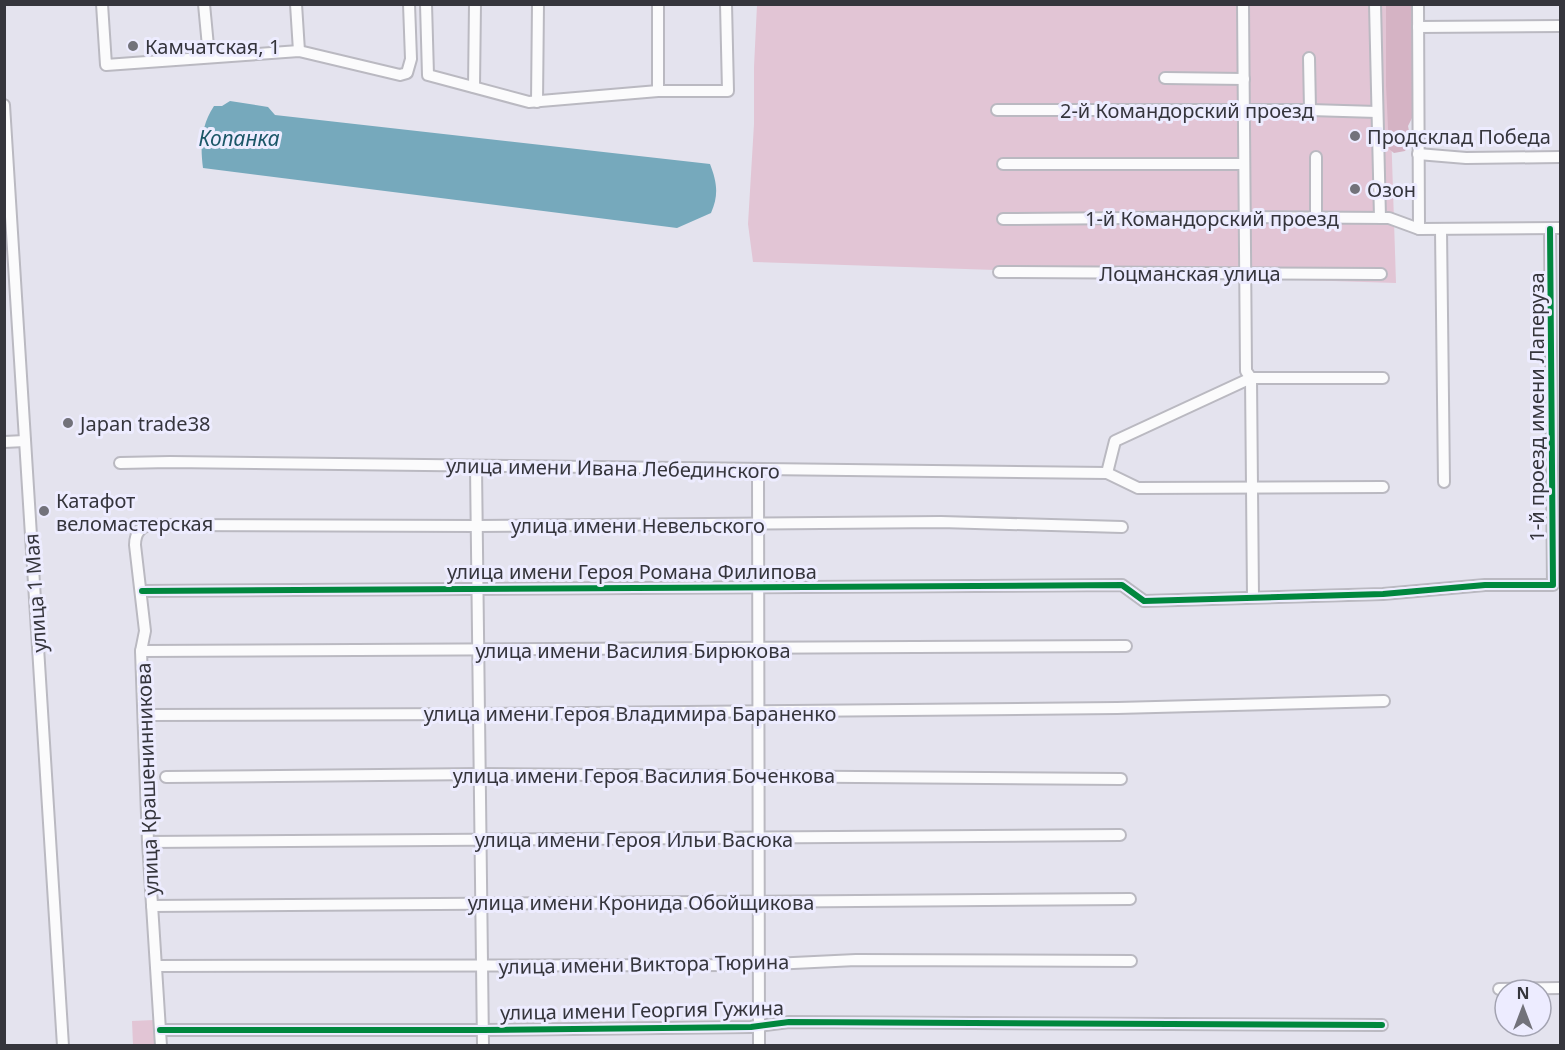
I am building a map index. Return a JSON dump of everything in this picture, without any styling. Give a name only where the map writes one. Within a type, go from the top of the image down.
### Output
[{"type":"street","points":[[102,4],[106,65],[299,51],[400,75],[407,73],[411,60],[409,4]]},
{"type":"street","points":[[204,4],[209,57]]},
{"type":"street","points":[[296,4],[299,51]]},
{"type":"street","points":[[426,4],[428,75],[530,102],[658,92],[728,91],[726,4]]},
{"type":"street","points":[[474,87],[475,4]]},
{"type":"street","points":[[537,102],[538,4]]},
{"type":"street","points":[[658,4],[658,92]]},
{"type":"street","points":[[1243,4],[1246,371],[1251,378],[1253,597]]},
{"type":"street","points":[[1375,4],[1380,218]]},
{"type":"street","points":[[1418,4],[1419,229]]},
{"type":"street","points":[[1418,27],[1560,26]]},
{"type":"street","points":[[1309,58],[1310,110]]},
{"type":"street","points":[[1165,78],[1244,79]]},
{"type":"street","name":"улица 1 Мая","points":[[4,105],[63,1046]]},
{"type":"street","name":"2-й Командорский проезд","points":[[997,110],[1377,112]]},
{"type":"street","points":[[1418,154],[1466,158],[1560,157]]},
{"type":"street","points":[[1316,157],[1316,218]]},
{"type":"street","points":[[1003,164],[1244,164]]},
{"type":"street","name":"1-й Командорский проезд","points":[[1003,219],[1389,218],[1419,229],[1555,229]]},
{"type":"street","name":"1-й проезд имени Лаперуза","points":[[1253,597],[1383,594],[1485,585],[1553,585],[1555,229]]},
{"type":"street","points":[[1441,230],[1444,482]]},
{"type":"street","name":"Лоцманская улица","points":[[999,272],[1381,274]]},
{"type":"street","points":[[1383,378],[1251,378],[1115,441],[1107,473],[1138,488],[1383,487]]},
{"type":"street","points":[[4,442],[25,441]]},
{"type":"street","name":"улица имени Ивана Лебединского","points":[[120,463],[1107,473]]},
{"type":"street","points":[[476,467],[483,1046]]},
{"type":"street","points":[[758,469],[759,1046]]},
{"type":"street","name":"улица имени Невельского","points":[[153,525],[477,526],[941,522],[1122,527]]},
{"type":"street","name":"улица Крашенинникова","points":[[153,525],[140,530],[135,539],[145,631],[141,651],[148,842],[161,1046]]},
{"type":"street","name":"улица имени Героя Романа Филипова","points":[[142,591],[1122,585],[1144,601],[1253,597]]},
{"type":"street","name":"улица имени Василия Бирюкова","points":[[141,651],[1126,646]]},
{"type":"street","name":"улица имени Героя Владимира Бараненко","points":[[144,715],[1117,708],[1384,701]]},
{"type":"street","name":"улица имени Героя Василия Боченкова","points":[[166,777],[480,774],[1121,779]]},
{"type":"street","name":"улица имени Героя Ильи Васюка","points":[[148,842],[1120,835]]},
{"type":"street","name":"улица имени Кронида Обойщикова","points":[[152,906],[1130,899]]},
{"type":"street","name":"улица имени Виктора Тюрина","points":[[156,966],[759,964],[856,960],[1131,961]]},
{"type":"street","name":"улица имени Георгия Гужина","points":[[160,1030],[483,1030],[759,1026],[799,1022],[1382,1025]]},
{"type":"shaded area","points":[[757,5],[1387,5],[1396,283],[753,262],[748,224],[754,124]]},
{"type":"shaded area","points":[[1386,5],[1414,5],[1412,118],[1408,126],[1411,141],[1405,151],[1394,153],[1389,149]]},
{"type":"shaded area","points":[[154,1020],[155,1045],[133,1045],[132,1021]]},
{"type":"water","name":"Копанка","points":[[230,101],[268,107],[275,115],[710,164],[716,183],[715,200],[711,213],[677,228],[203,168],[202,144],[206,121],[214,106],[222,106]]},
{"type":"cycle path","points":[[142,591],[1122,585],[1144,601],[1383,594],[1485,585],[1553,585],[1550,229]]},
{"type":"cycle path","points":[[160,1030],[751,1027],[789,1022],[1382,1025]]},
{"type":"place","name":"Камчатская, 1","points":[[133,46]]},
{"type":"place","name":"Продсклад Победа","points":[[1355,136]]},
{"type":"place","name":"Озон","points":[[1355,189]]},
{"type":"place","name":"Japan trade38","points":[[68,423]]},
{"type":"place","name":"Катафот веломастерская","points":[[44,511]]}]
